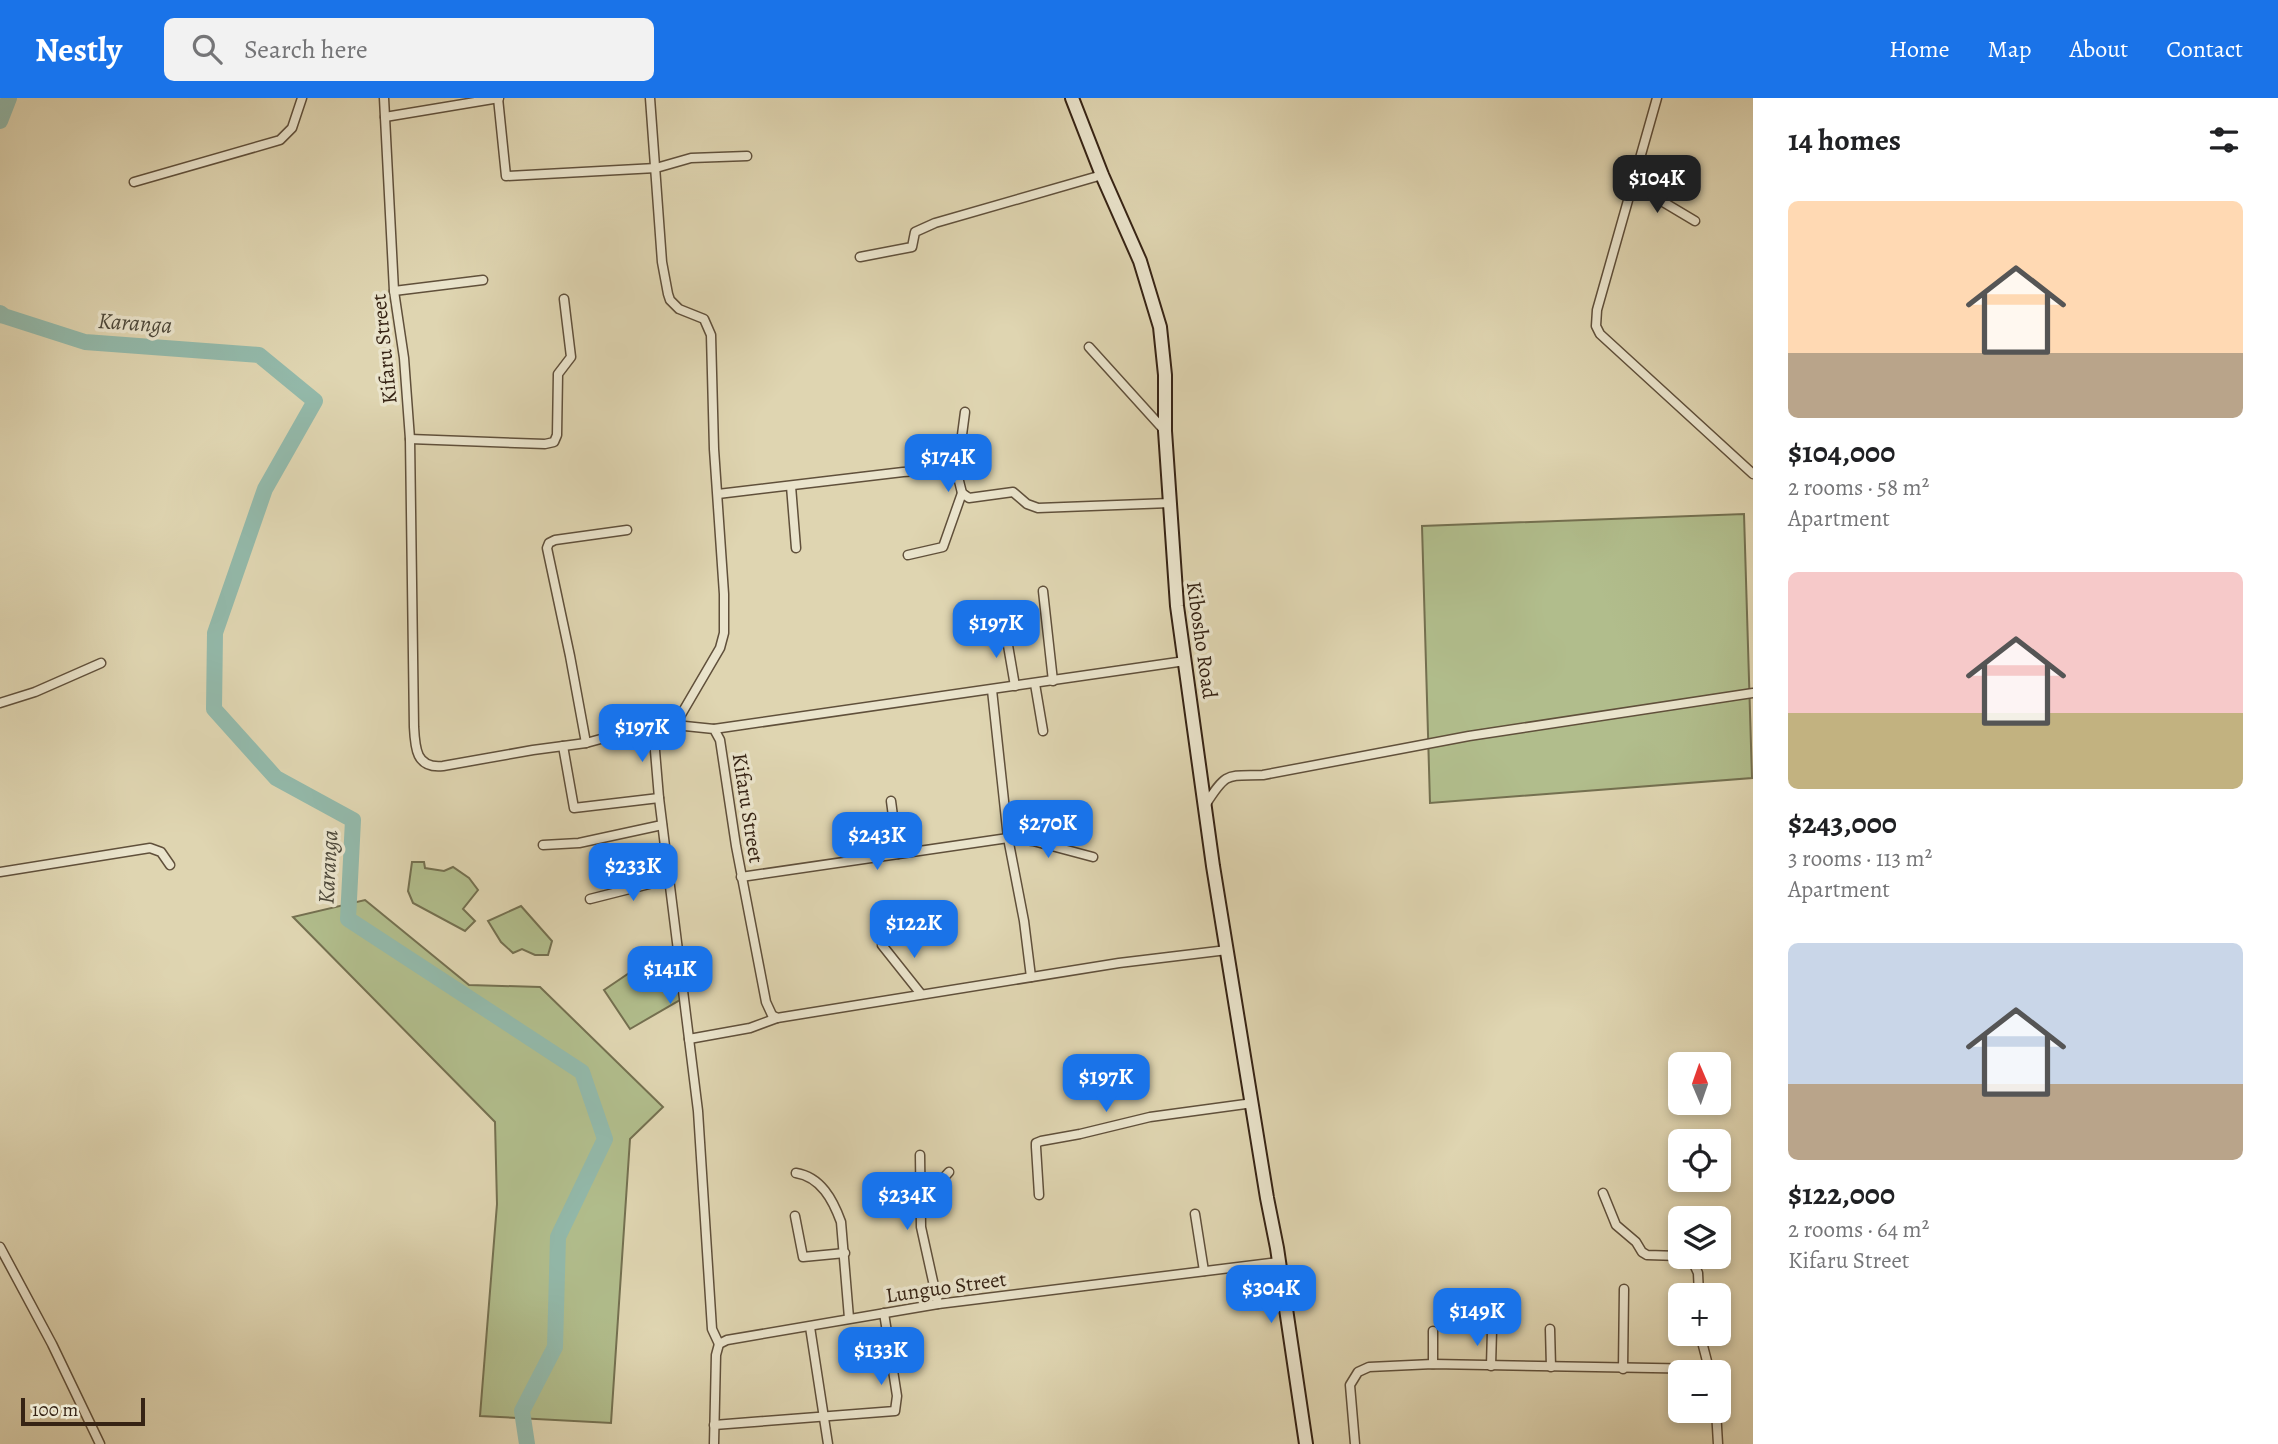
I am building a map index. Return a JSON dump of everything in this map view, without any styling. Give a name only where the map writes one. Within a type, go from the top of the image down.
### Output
[{"type":"main road","name":"Kibosho Road","points":[[1072,98],[1140,261],[1155,305],[1164,356],[1165,431],[1176,595],[1227,950],[1306,1444]]},
{"type":"street","points":[[134,182],[280,140],[292,128],[302,98]]},
{"type":"street","name":"Kifaru Street","points":[[384,98],[394,291],[404,358],[410,439],[414,727],[417,751],[425,764],[435,766],[586,743],[653,727],[675,725],[714,729],[720,740],[741,877],[766,1002],[772,1015],[777,1017]]},
{"type":"street","points":[[385,117],[498,98],[506,176],[656,168],[691,158],[747,156]]},
{"type":"street","points":[[650,98],[662,262],[670,300],[679,309],[704,319],[710,327],[714,449],[724,594],[723,640],[675,725]]},
{"type":"street","points":[[1657,98],[1597,310],[1596,327],[1600,334],[1753,474]]},
{"type":"street","points":[[860,257],[912,247],[915,232],[934,223],[1102,175]]},
{"type":"street","points":[[1633,184],[1695,221]]},
{"type":"street","points":[[394,291],[483,280]]},
{"type":"street","points":[[410,439],[545,444],[554,442],[557,435],[558,373],[571,357],[564,299]]},
{"type":"street","points":[[1089,347],[1165,431]]},
{"type":"street","points":[[908,555],[943,547],[962,493],[957,473],[965,412]]},
{"type":"street","points":[[718,494],[940,469],[957,473]]},
{"type":"street","points":[[791,486],[796,548]]},
{"type":"street","points":[[962,493],[973,499],[1013,492],[1027,504],[1038,508],[1170,503]]},
{"type":"street","points":[[586,743],[546,551],[551,541],[627,530]]},
{"type":"street","points":[[1043,592],[1053,681]]},
{"type":"street","points":[[1005,628],[1015,687]]},
{"type":"street","points":[[714,729],[1185,661]]},
{"type":"street","points":[[0,703],[35,692],[101,663]]},
{"type":"street","points":[[1035,684],[1044,731]]},
{"type":"street","points":[[992,690],[1008,838],[1024,921],[1031,977]]},
{"type":"street","points":[[1206,804],[1218,785],[1233,775],[1273,773],[1469,736],[1753,693]]},
{"type":"street","points":[[653,727],[662,825],[698,1111],[712,1329],[719,1344],[716,1355],[713,1444]]},
{"type":"street","points":[[563,746],[574,807],[659,798]]},
{"type":"street","points":[[891,801],[898,854]]},
{"type":"street","points":[[543,845],[579,843],[662,825]]},
{"type":"street","points":[[741,877],[1008,838],[1033,841],[1093,857]]},
{"type":"street","points":[[0,872],[150,848],[161,852],[170,865]]},
{"type":"street","points":[[590,899],[669,879]]},
{"type":"street","points":[[882,945],[921,994]]},
{"type":"street","points":[[689,1039],[750,1028],[777,1017],[1031,977],[1227,950]]},
{"type":"street","points":[[1040,1195],[1036,1143],[1150,1117],[1253,1103]]},
{"type":"street","points":[[920,1155],[919,1205],[938,1304]]},
{"type":"street","points":[[919,1205],[949,1172]]},
{"type":"street","points":[[796,1173],[811,1177],[836,1207],[845,1252],[849,1318]]},
{"type":"street","points":[[1603,1193],[1616,1226],[1636,1242],[1644,1254],[1668,1255]]},
{"type":"street","points":[[1195,1214],[1204,1271]]},
{"type":"street","points":[[795,1216],[803,1257],[845,1252]]},
{"type":"street","points":[[0,1247],[100,1444]]},
{"type":"street","name":"Lunguo Street","points":[[719,1344],[737,1338],[938,1304],[1279,1262]]},
{"type":"street","points":[[1623,1369],[1624,1289]]},
{"type":"street","points":[[714,1425],[895,1411],[897,1396],[884,1313]]},
{"type":"street","points":[[810,1327],[828,1444]]},
{"type":"street","points":[[1550,1329],[1551,1367]]},
{"type":"street","points":[[1491,1366],[1492,1330]]},
{"type":"street","points":[[1433,1331],[1433,1364]]},
{"type":"street","points":[[1355,1444],[1350,1385],[1357,1372],[1377,1366],[1433,1364],[1668,1370]]},
{"type":"street","points":[[1717,1423],[1718,1444]]},
{"type":"green space","points":[[1744,514],[1752,778],[1430,803],[1422,526]]},
{"type":"green space","points":[[412,862],[424,862],[425,868],[444,871],[453,867],[469,878],[478,890],[463,909],[475,921],[465,931],[413,903],[408,891]]},
{"type":"green space","points":[[365,900],[469,985],[540,987],[663,1107],[630,1139],[611,1423],[480,1416],[497,1204],[495,1122],[293,917]]},
{"type":"green space","points":[[521,906],[552,941],[548,955],[535,955],[522,949],[513,953],[501,942],[488,921]]},
{"type":"green space","points":[[644,963],[685,997],[630,1029],[604,990]]},
{"type":"waterway","name":"Karanga","points":[[0,121],[9,98]]},
{"type":"waterway","name":"Karanga","points":[[0,313],[85,342],[259,355],[315,401],[265,489],[215,633],[214,709],[276,778],[353,820],[348,919],[582,1072],[605,1139],[558,1237],[555,1347],[522,1411],[527,1444]]}]
